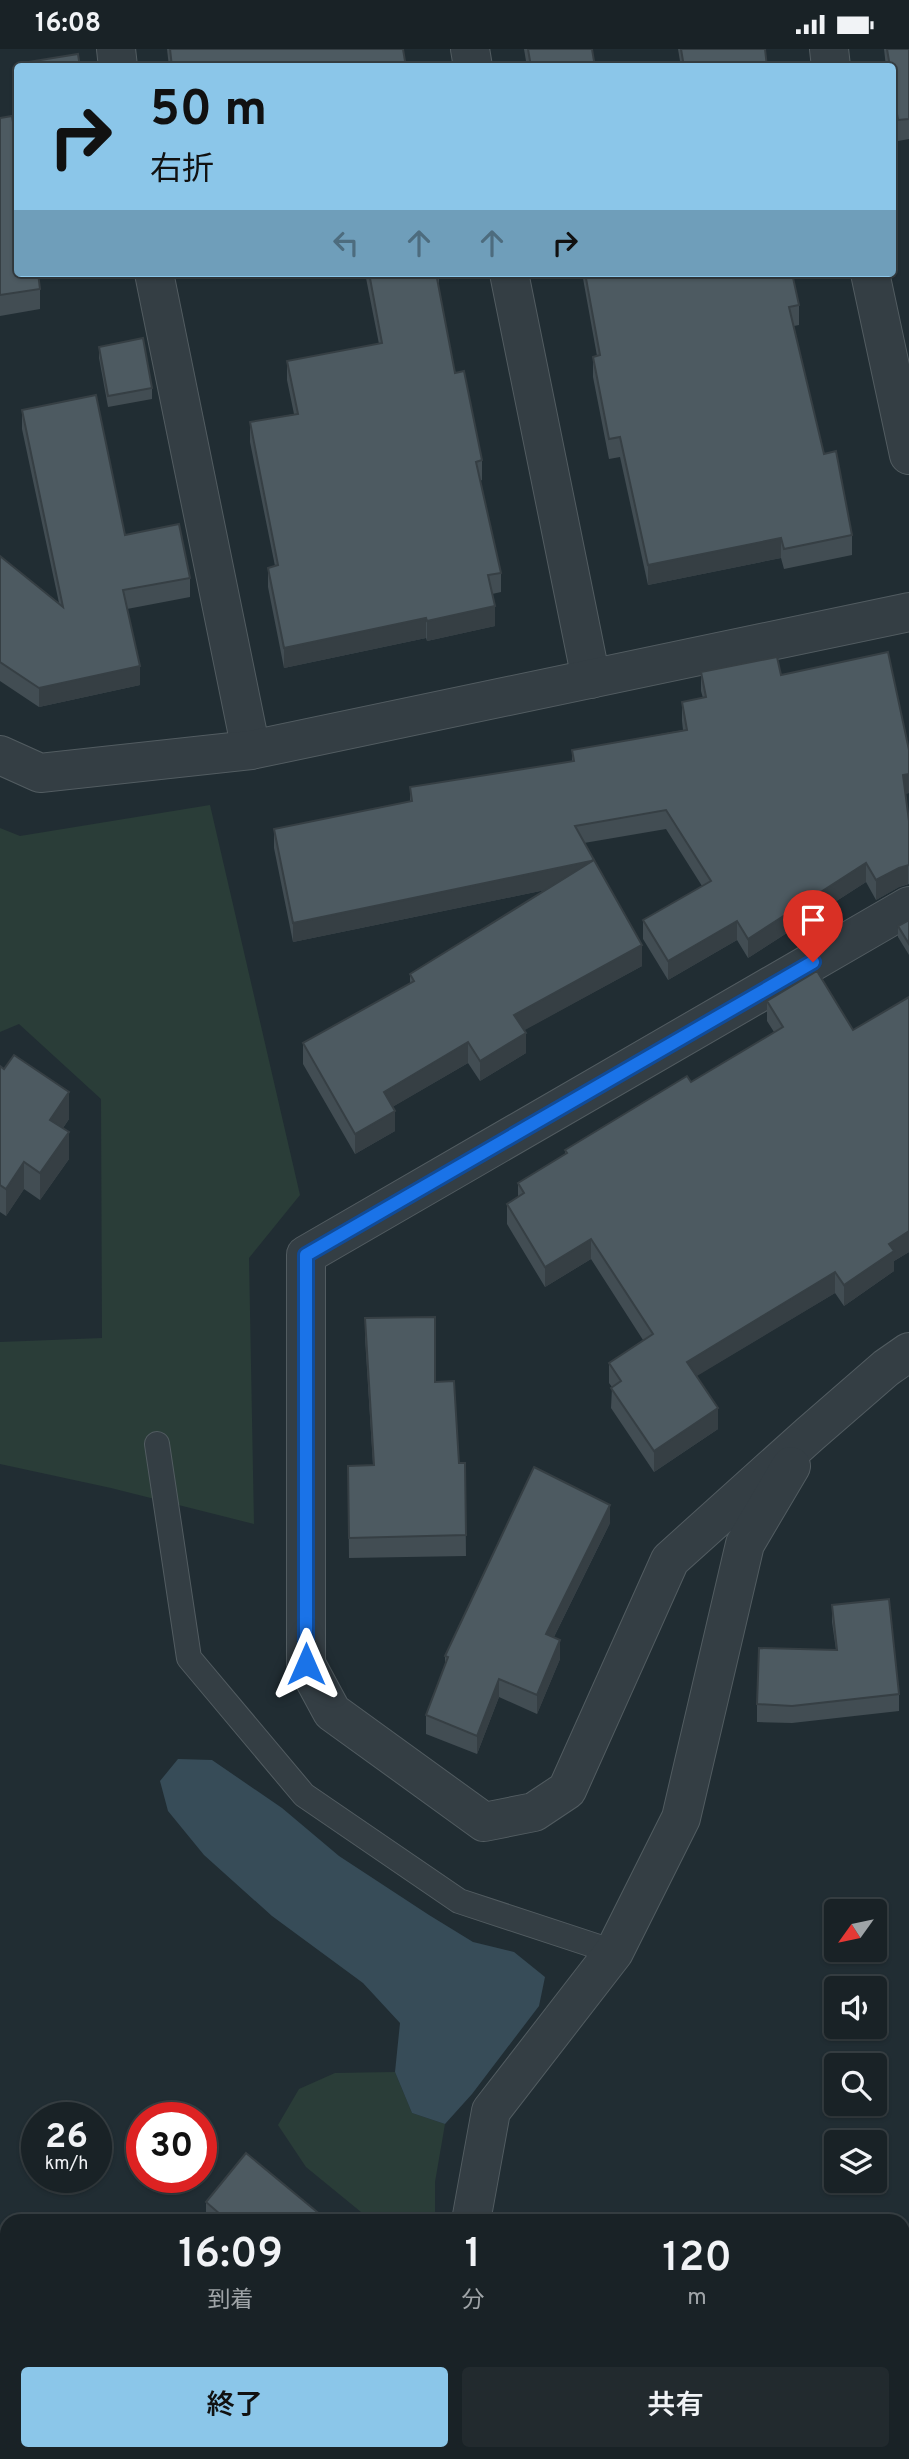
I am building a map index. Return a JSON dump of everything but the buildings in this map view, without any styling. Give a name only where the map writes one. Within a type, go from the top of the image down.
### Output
[{"type":"street","points":[[155,277],[251,750]]},
{"type":"street","points":[[510,277],[591,679]]},
{"type":"street","points":[[871,277],[909,455]]},
{"type":"street","points":[[0,755],[40,773],[251,750],[909,612]]},
{"type":"street","points":[[909,906],[306,1255],[306,1664],[331,1712],[484,1822],[534,1812],[567,1790],[670,1560],[810,1434],[886,1368],[909,1352]]},
{"type":"street","points":[[472,2214],[491,2111],[614,1952],[681,1818],[745,1544],[810,1434]]},
{"type":"lane","points":[[157,1444],[189,1658],[304,1795],[459,1901],[614,1952]]},
{"type":"green space","points":[[210,805],[300,1195],[249,1258],[254,1524],[111,1488],[0,1464],[0,1342],[102,1338],[101,1099],[19,1024],[0,1032],[0,828],[20,836]]},
{"type":"green space","points":[[395,2072],[412,2113],[445,2124],[435,2182],[435,2214],[363,2214],[306,2167],[278,2125],[299,2089],[335,2073]]},
{"type":"water","points":[[178,1759],[212,1760],[282,1808],[339,1856],[429,1915],[473,1942],[514,1952],[545,1977],[539,2006],[472,2094],[445,2124],[412,2113],[395,2072],[400,2023],[363,1983],[272,1916],[204,1855],[168,1811],[160,1781]]},
{"type":"route","points":[[306,1664],[306,1255],[813,962]]}]
